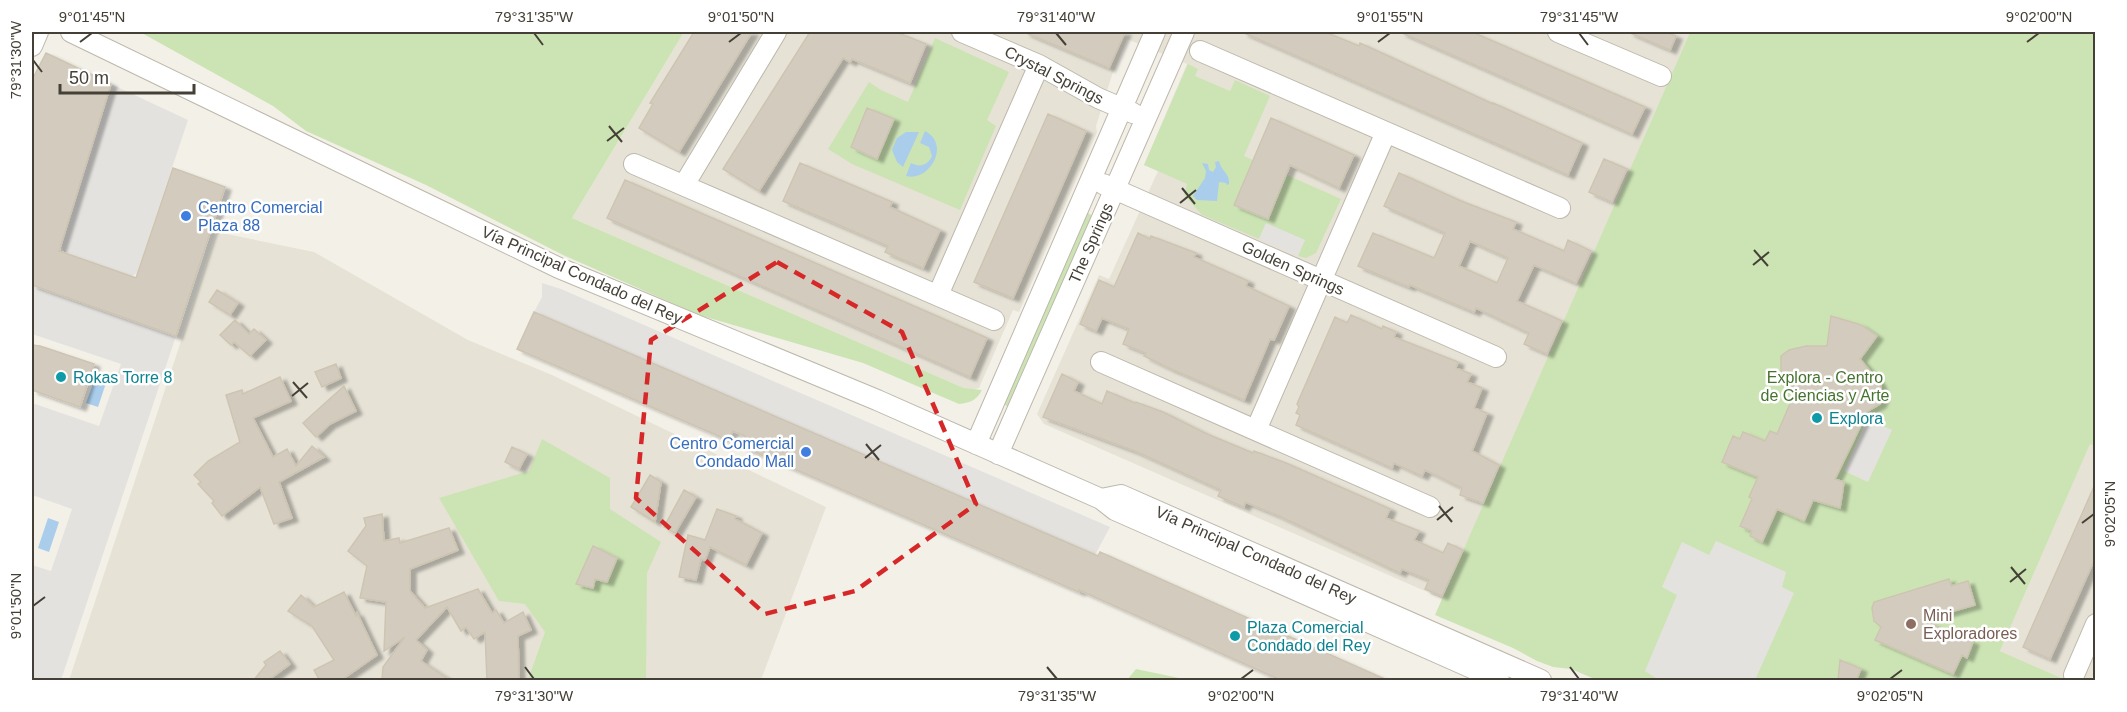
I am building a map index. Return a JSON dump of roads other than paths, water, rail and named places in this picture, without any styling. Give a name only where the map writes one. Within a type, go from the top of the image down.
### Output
[{"type":"street","points":[[32,46],[38,32]]},
{"type":"street","name":"Vía Principal Condado del Rey","points":[[71,32],[559,268],[1101,499],[1115,510],[1454,672],[1499,681]]},
{"type":"street","points":[[684,185],[777,32]]},
{"type":"street","name":"Crystal Springs","points":[[962,32],[1039,65],[1098,98],[1146,119]]},
{"type":"street","name":"The Springs","points":[[976,444],[1155,32]]},
{"type":"street","name":"The Springs","points":[[998,454],[1184,32]]},
{"type":"street","points":[[1558,32],[1602,40],[1661,76]]},
{"type":"street","points":[[1200,51],[1560,208]]},
{"type":"street","points":[[938,295],[1039,65]]},
{"type":"street","points":[[1256,430],[1386,132]]},
{"type":"street","points":[[634,164],[994,320]]},
{"type":"street","name":"Golden Springs","points":[[1091,179],[1496,357]]},
{"type":"street","points":[[1101,362],[1430,507]]},
{"type":"street","name":"Vía Principal Condado del Rey","points":[[1101,499],[1121,495],[1541,681]]},
{"type":"street","points":[[2074,675],[2096,624]]},
{"type":"street","points":[[1453,641],[1457,649],[1454,672]]},
{"type":"street","points":[[1454,672],[1466,657],[1480,654]]},
{"type":"water","points":[[925,131],[933,137],[936,144],[937,153],[934,161],[923,173],[906,176],[911,163],[923,165],[932,156],[929,147],[920,143]]},
{"type":"water","points":[[906,132],[919,132],[903,167],[897,162],[892,150],[897,138]]},
{"type":"water","points":[[1219,161],[1228,177],[1229,184],[1219,182],[1217,201],[1197,200],[1193,196],[1205,178],[1206,171],[1202,163],[1208,164],[1209,170],[1213,172],[1216,167],[1215,162]]},
{"type":"water","points":[[97,373],[108,377],[98,407],[86,403]]},
{"type":"water","points":[[48,518],[59,522],[49,552],[38,548]]},
{"type":"place","name":"Centro Comercial Plaza 88","points":[[186,216]]},
{"type":"place","name":"Rokas Torre 8","points":[[61,377]]},
{"type":"place","name":"Explora","points":[[1817,418]]},
{"type":"place","name":"Centro Comercial Condado Mall","points":[[806,452]]},
{"type":"place","name":"Mini Exploradores","points":[[1911,624]]},
{"type":"place","name":"Plaza Comercial Condado del Rey","points":[[1235,636]]},
{"type":"park label","name":"Explora - Centro de Ciencias y Arte","points":[[1825,386]]}]
